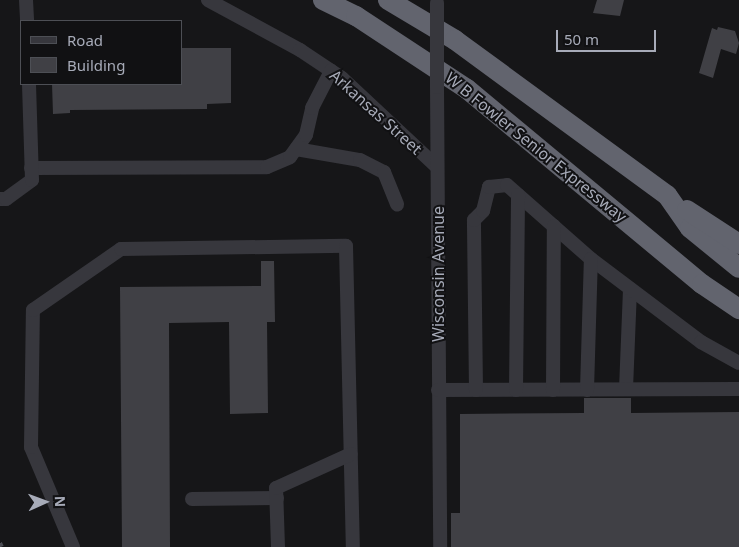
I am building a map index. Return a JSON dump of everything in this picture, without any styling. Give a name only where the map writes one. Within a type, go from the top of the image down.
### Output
[{"type":"highway","name":"W B Fowler Senior Expressway","points":[[323,0],[356,16],[467,89],[702,284],[739,309]]},
{"type":"highway","name":"W B Fowler Senior Expressway","points":[[388,0],[455,40],[668,195],[690,228],[739,268]]},
{"type":"highway","points":[[668,195],[739,244]]},
{"type":"street","points":[[26,0],[27,20]]},
{"type":"street","name":"Arkansas Street","points":[[208,0],[331,71],[391,121],[437,167]]},
{"type":"street","name":"Wisconsin Avenue","points":[[437,2],[440,547]]},
{"type":"street","points":[[31,168],[267,167],[290,157],[306,135],[312,108],[331,71]]},
{"type":"street","points":[[0,199],[6,199],[32,180],[29,85]]},
{"type":"street","points":[[296,149],[360,160],[384,172],[397,205]]},
{"type":"street","points":[[476,390],[474,220],[483,211],[489,186],[507,185],[591,259],[630,289],[701,342],[739,363]]},
{"type":"street","points":[[516,390],[518,195]]},
{"type":"street","points":[[553,390],[554,226]]},
{"type":"street","points":[[73,547],[31,447],[33,310],[121,249],[346,246],[353,547]]},
{"type":"street","points":[[587,390],[591,259]]},
{"type":"street","points":[[626,390],[630,289]]},
{"type":"street","points":[[438,390],[739,389]]},
{"type":"street","points":[[278,547],[276,488],[351,454]]},
{"type":"street","points":[[192,498],[277,498]]},
{"type":"building","points":[[597,0],[624,0],[620,16],[593,13]]},
{"type":"building","points":[[718,27],[735,31],[739,43],[736,54],[721,49],[713,78],[699,73],[712,28],[717,30]]},
{"type":"building","points":[[182,48],[231,48],[231,103],[207,104],[207,109],[70,110],[70,113],[53,114],[52,85],[182,85]]},
{"type":"building","points":[[261,261],[274,261],[275,322],[267,322],[268,413],[230,414],[229,322],[169,323],[170,547],[122,547],[120,287],[261,286]]},
{"type":"building","points":[[584,398],[631,398],[631,413],[739,412],[739,547],[451,547],[451,513],[460,513],[460,414],[584,413]]},
{"type":"railway","points":[[0,543],[2,547]]}]
